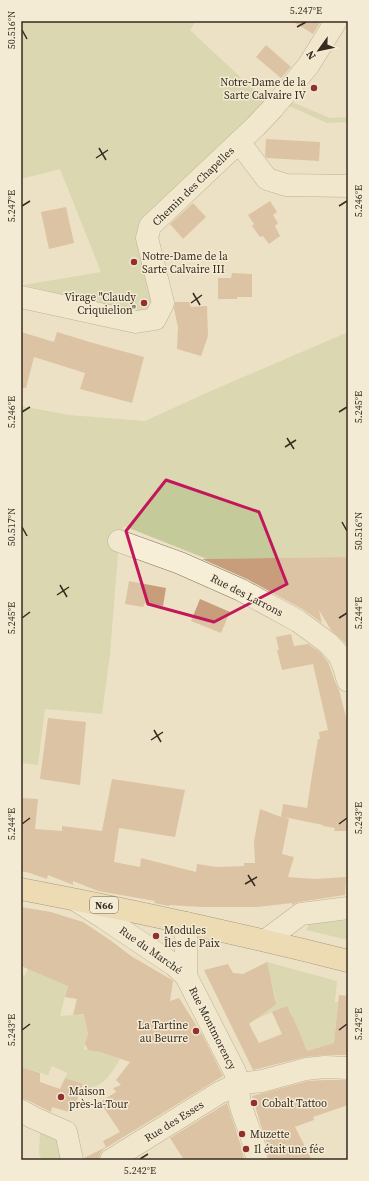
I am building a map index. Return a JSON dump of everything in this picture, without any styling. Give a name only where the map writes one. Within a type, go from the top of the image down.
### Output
[{"type":"main road","name":"Rue du Marché","points":[[21,889],[186,924]]},
{"type":"main road","name":"N66","points":[[186,924],[266,940],[348,961]]},
{"type":"street","name":"Chemin des Chapelles","points":[[21,297],[136,322],[155,318],[163,303],[147,238],[150,226],[273,108],[308,66],[336,21]]},
{"type":"street","points":[[239,142],[268,179],[286,185],[348,186]]},
{"type":"street","name":"Rue des Larrons","points":[[119,541],[180,563],[241,590],[298,621],[328,643],[339,655],[348,681]]},
{"type":"street","name":"Rue du Marché","points":[[74,900],[104,918],[174,965],[186,976]]},
{"type":"street","points":[[266,940],[301,914],[348,908]]},
{"type":"street","name":"Rue Montmorency","points":[[186,924],[186,976],[236,1072],[240,1102],[255,1146],[257,1160]]},
{"type":"street","name":"Rue des Esses","points":[[111,1160],[219,1093],[238,1084],[262,1081],[306,1069],[326,1067],[348,1068]]},
{"type":"street","points":[[21,1112],[66,1132],[72,1160]]},
{"type":"highlighted area","points":[[166,480],[259,512],[287,584],[214,622],[148,604],[126,531]]},
{"type":"green space","points":[[21,21],[196,21],[190,30],[269,104],[152,212],[153,301],[146,310],[137,313],[23,285],[101,272],[60,169],[21,179]]},
{"type":"green space","points":[[290,101],[330,118],[348,117],[348,122],[327,123],[287,105]]},
{"type":"green space","points":[[348,332],[348,561],[347,557],[207,559],[124,526],[119,541],[110,654],[102,714],[45,709],[38,765],[21,763],[21,406],[69,415],[145,421]]},
{"type":"green space","points":[[348,920],[348,940],[306,930],[308,925],[313,923]]},
{"type":"green space","points":[[267,962],[337,981],[335,1002],[338,1002],[334,1043],[307,1051],[293,1017],[272,1012],[252,1021],[263,1007],[276,1001],[271,980],[258,986],[256,975]]},
{"type":"green space","points":[[28,968],[68,984],[60,1016],[89,1014],[86,1024],[88,1034],[84,1049],[100,1052],[120,1059],[107,1078],[99,1085],[88,1088],[83,1084],[65,1078],[67,1073],[52,1066],[48,1075],[21,1067],[21,974],[25,976]]},
{"type":"green space","points":[[40,1130],[58,1136],[66,1160],[42,1160],[39,1154]]},
{"type":"building","points":[[292,21],[321,21],[313,34]]},
{"type":"building","points":[[266,45],[291,67],[281,78],[256,57]]},
{"type":"building","points":[[266,139],[320,142],[319,161],[267,158],[265,156]]},
{"type":"building","points":[[270,201],[277,212],[273,215],[278,223],[275,226],[280,236],[269,244],[263,236],[260,237],[252,226],[254,224],[248,215]]},
{"type":"building","points":[[193,203],[206,217],[183,239],[170,224]]},
{"type":"building","points":[[66,207],[74,243],[49,249],[41,212]]},
{"type":"building","points":[[232,273],[252,274],[252,297],[218,299],[218,278],[231,278]]},
{"type":"building","points":[[175,302],[189,302],[191,307],[207,306],[208,336],[201,356],[177,349],[178,327],[174,309]]},
{"type":"building","points":[[21,332],[54,342],[57,332],[144,357],[132,403],[80,389],[85,373],[34,357],[26,388],[21,388]]},
{"type":"building","points":[[348,557],[348,646],[331,630],[319,610],[322,623],[304,610],[247,579],[202,559]]},
{"type":"building","points":[[129,581],[166,588],[163,606],[145,603],[143,607],[125,604]]},
{"type":"building","points":[[200,599],[230,612],[221,633],[191,621]]},
{"type":"building","points":[[291,634],[294,646],[308,644],[320,652],[328,662],[339,690],[348,725],[348,831],[334,831],[335,828],[284,817],[289,819],[282,854],[294,857],[288,877],[315,879],[346,877],[345,895],[299,902],[292,905],[292,903],[257,907],[169,906],[154,903],[155,901],[98,891],[73,881],[73,885],[48,875],[47,879],[21,871],[22,798],[38,799],[35,829],[62,831],[62,826],[102,831],[112,779],[185,790],[175,837],[119,828],[114,862],[140,867],[141,858],[196,872],[197,864],[217,867],[244,866],[244,863],[255,863],[254,841],[260,809],[281,817],[283,804],[307,808],[318,739],[320,739],[319,732],[328,730],[313,664],[282,670],[277,650],[279,650],[276,637]]},
{"type":"building","points":[[48,718],[86,722],[80,785],[40,779]]},
{"type":"building","points":[[21,907],[51,912],[83,922],[131,956],[172,980],[170,1001],[179,998],[203,1036],[223,1076],[104,1149],[100,1154],[99,1160],[84,1160],[84,1158],[106,1147],[103,1141],[120,1132],[100,1102],[116,1092],[113,1088],[121,1085],[116,1080],[130,1062],[100,1052],[88,1050],[85,1044],[88,1034],[84,1014],[73,1015],[77,999],[65,997],[68,986],[21,966]]},
{"type":"building","points":[[267,962],[276,1004],[249,1024],[259,1043],[282,1034],[272,1012],[287,1006],[307,1051],[334,1043],[339,995],[348,996],[348,1055],[305,1057],[253,1070],[204,970],[228,964],[233,973],[243,974]]},
{"type":"building","points":[[21,1067],[40,1073],[40,1082],[60,1089],[65,1078],[83,1084],[72,1113],[52,1107],[51,1112],[27,1100],[21,1099]]},
{"type":"building","points":[[348,1080],[348,1105],[313,1117],[314,1120],[295,1127],[312,1160],[269,1160],[266,1142],[252,1096],[308,1081]]},
{"type":"building","points":[[227,1103],[242,1149],[244,1160],[184,1160],[170,1138]]},
{"type":"place","name":"Notre-Dame de la Sarte Calvaire IV","points":[[314,88]]},
{"type":"place","name":"Notre-Dame de la Sarte Calvaire III","points":[[134,262]]},
{"type":"place","name":"Virage \"Claudy Criquielion\"","points":[[144,303]]},
{"type":"place","name":"Modules Îles de Paix","points":[[156,936]]},
{"type":"place","name":"La Tartine au Beurre","points":[[196,1031]]},
{"type":"place","name":"Maison près-la-Tour","points":[[61,1097]]},
{"type":"place","name":"Cobalt Tattoo","points":[[254,1103]]},
{"type":"place","name":"Muzette","points":[[242,1134]]},
{"type":"place","name":"Il était une fée","points":[[246,1149]]}]
